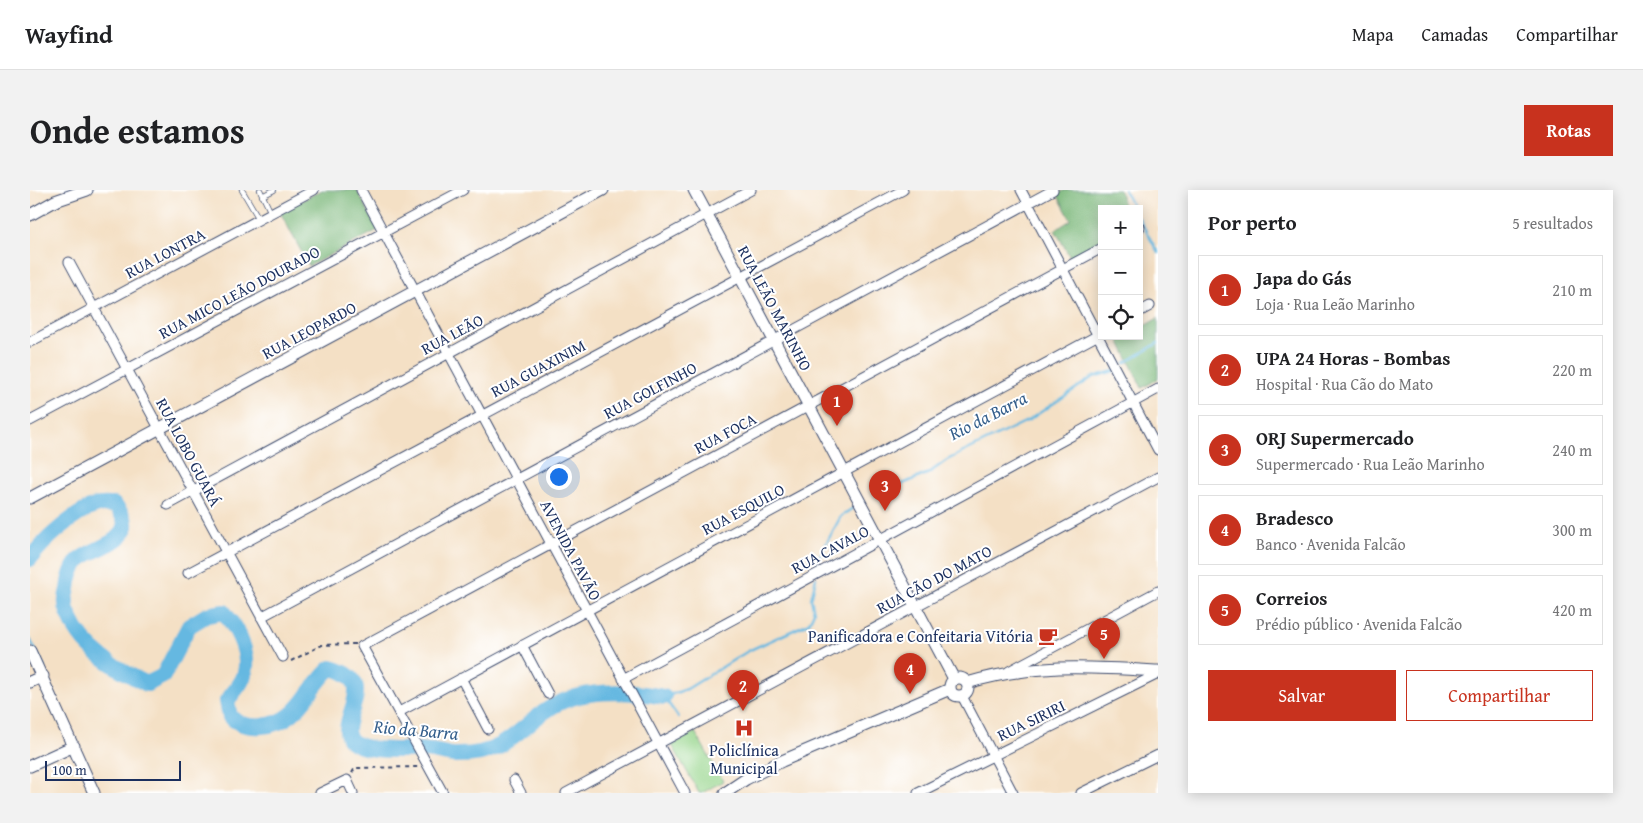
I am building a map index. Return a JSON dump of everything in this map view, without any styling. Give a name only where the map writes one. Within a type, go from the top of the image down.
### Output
[{"type":"street","name":"AVENIDA PAVÃO","points":[[361,190],[684,793]]},
{"type":"street","name":"RUA MICO LEÃO DOURADO","points":[[30,421],[462,190]]},
{"type":"street","name":"RUA LEOPARDO","points":[[30,498],[603,190]]},
{"type":"street","name":"RUA LEÃO MARINHO","points":[[694,190],[915,607],[952,684]]},
{"type":"street","name":"RUA LEÃO","points":[[168,505],[751,190]]},
{"type":"street","name":"RUA GUAXINIM","points":[[188,573],[903,190]]},
{"type":"street","points":[[1021,190],[1062,269],[1098,331]]},
{"type":"street","name":"RUA GOLFINHO","points":[[262,617],[1053,190]]},
{"type":"street","points":[[30,215],[55,201],[83,191]]},
{"type":"street","name":"RUA LONTRA","points":[[30,342],[311,191]]},
{"type":"street","name":"RUA FOCA","points":[[362,646],[1098,250]]},
{"type":"street","name":"RUA LOBO GUARÁ","points":[[69,262],[283,657]]},
{"type":"street","points":[[1143,310],[1150,306]]},
{"type":"street","name":"RUA ESQUILO","points":[[399,712],[1098,335]]},
{"type":"street","points":[[1103,340],[1158,450]]},
{"type":"street","name":"RUA CAVALO","points":[[623,679],[1158,389]]},
{"type":"street","name":"RUA CÃO DO MATO","points":[[566,793],[1158,477]]},
{"type":"street","points":[[1005,673],[1158,591]]},
{"type":"street","points":[[522,645],[548,694]]},
{"type":"street","points":[[362,646],[443,793]]},
{"type":"street","points":[[30,651],[43,676],[94,793]]},
{"type":"street","points":[[967,683],[1005,673],[1057,666],[1158,672]]},
{"type":"street","name":"RUA SIRIRI","points":[[918,793],[1158,672]]},
{"type":"street","points":[[30,682],[43,676]]},
{"type":"street","points":[[462,678],[488,729]]},
{"type":"street","points":[[725,793],[776,764],[962,678],[967,683],[967,692],[962,696],[956,696],[952,684]]},
{"type":"street","points":[[962,696],[1012,793]]},
{"type":"street","points":[[30,766],[74,746]]},
{"type":"street","points":[[1081,793],[1158,755]]},
{"type":"street","points":[[320,793],[347,780],[354,793]]},
{"type":"street","points":[[514,780],[521,793]]},
{"type":"lane","points":[[242,190],[259,219]]},
{"type":"lane","points":[[260,190],[270,213]]},
{"type":"lane","points":[[262,196],[274,190]]},
{"type":"path","points":[[283,657],[291,661],[322,645],[362,646]]},
{"type":"path","points":[[347,780],[353,770],[359,767],[429,768]]},
{"type":"green space","points":[[322,190],[357,190],[378,230],[309,266],[280,212]]},
{"type":"green space","points":[[1065,190],[1119,190],[1122,195],[1123,205],[1098,205],[1098,242],[1071,259],[1055,230],[1071,220],[1057,194]]},
{"type":"green space","points":[[1158,318],[1158,379],[1142,388],[1119,340],[1143,340],[1143,327]]},
{"type":"green space","points":[[695,732],[723,781],[702,793],[699,793],[672,745]]},
{"type":"waterway","points":[[1124,190],[1132,205]]},
{"type":"waterway","points":[[1143,225],[1158,253]]},
{"type":"waterway","name":"Rio da Barra","points":[[1125,363],[1158,343]]},
{"type":"waterway","name":"Rio da Barra","points":[[879,494],[929,473],[947,460],[1029,420],[1093,377],[1114,371]]},
{"type":"waterway","name":"Rio da Barra","points":[[30,559],[68,521],[97,505],[114,505],[123,517],[125,526],[122,534],[114,541],[78,561],[71,574],[66,606],[77,630],[84,640],[103,658],[147,684],[163,676],[189,626],[207,615],[224,612],[239,636],[246,664],[241,682],[227,701],[230,717],[241,724],[249,726],[275,724],[285,719],[294,712],[331,668],[348,675],[355,685],[356,696],[347,730],[350,739],[361,746],[387,750],[423,750],[455,755],[479,753],[499,746],[547,710],[573,698],[588,694],[619,692],[664,697]]},
{"type":"waterway","name":"Rio da Barra","points":[[817,570],[819,557],[841,516],[856,506]]},
{"type":"waterway","name":"Rio da Barra","points":[[678,717],[664,697],[687,689],[748,651],[809,623],[814,612],[811,599],[816,578]]},
{"type":"waterway","points":[[30,639],[44,667]]},
{"type":"place","name":"Japa do Gás","points":[[837,426]]},
{"type":"place","name":"ORJ Supermercado","points":[[885,511]]},
{"type":"place","name":"Panificadora e Confeitaria Vitória","points":[[1048,636]]},
{"type":"place","name":"Correios","points":[[1104,659]]},
{"type":"place","name":"Bradesco","points":[[910,694]]},
{"type":"place","name":"UPA 24 Horas - Bombas","points":[[743,711]]},
{"type":"place","name":"Policlínica Municipal","points":[[744,728]]}]
